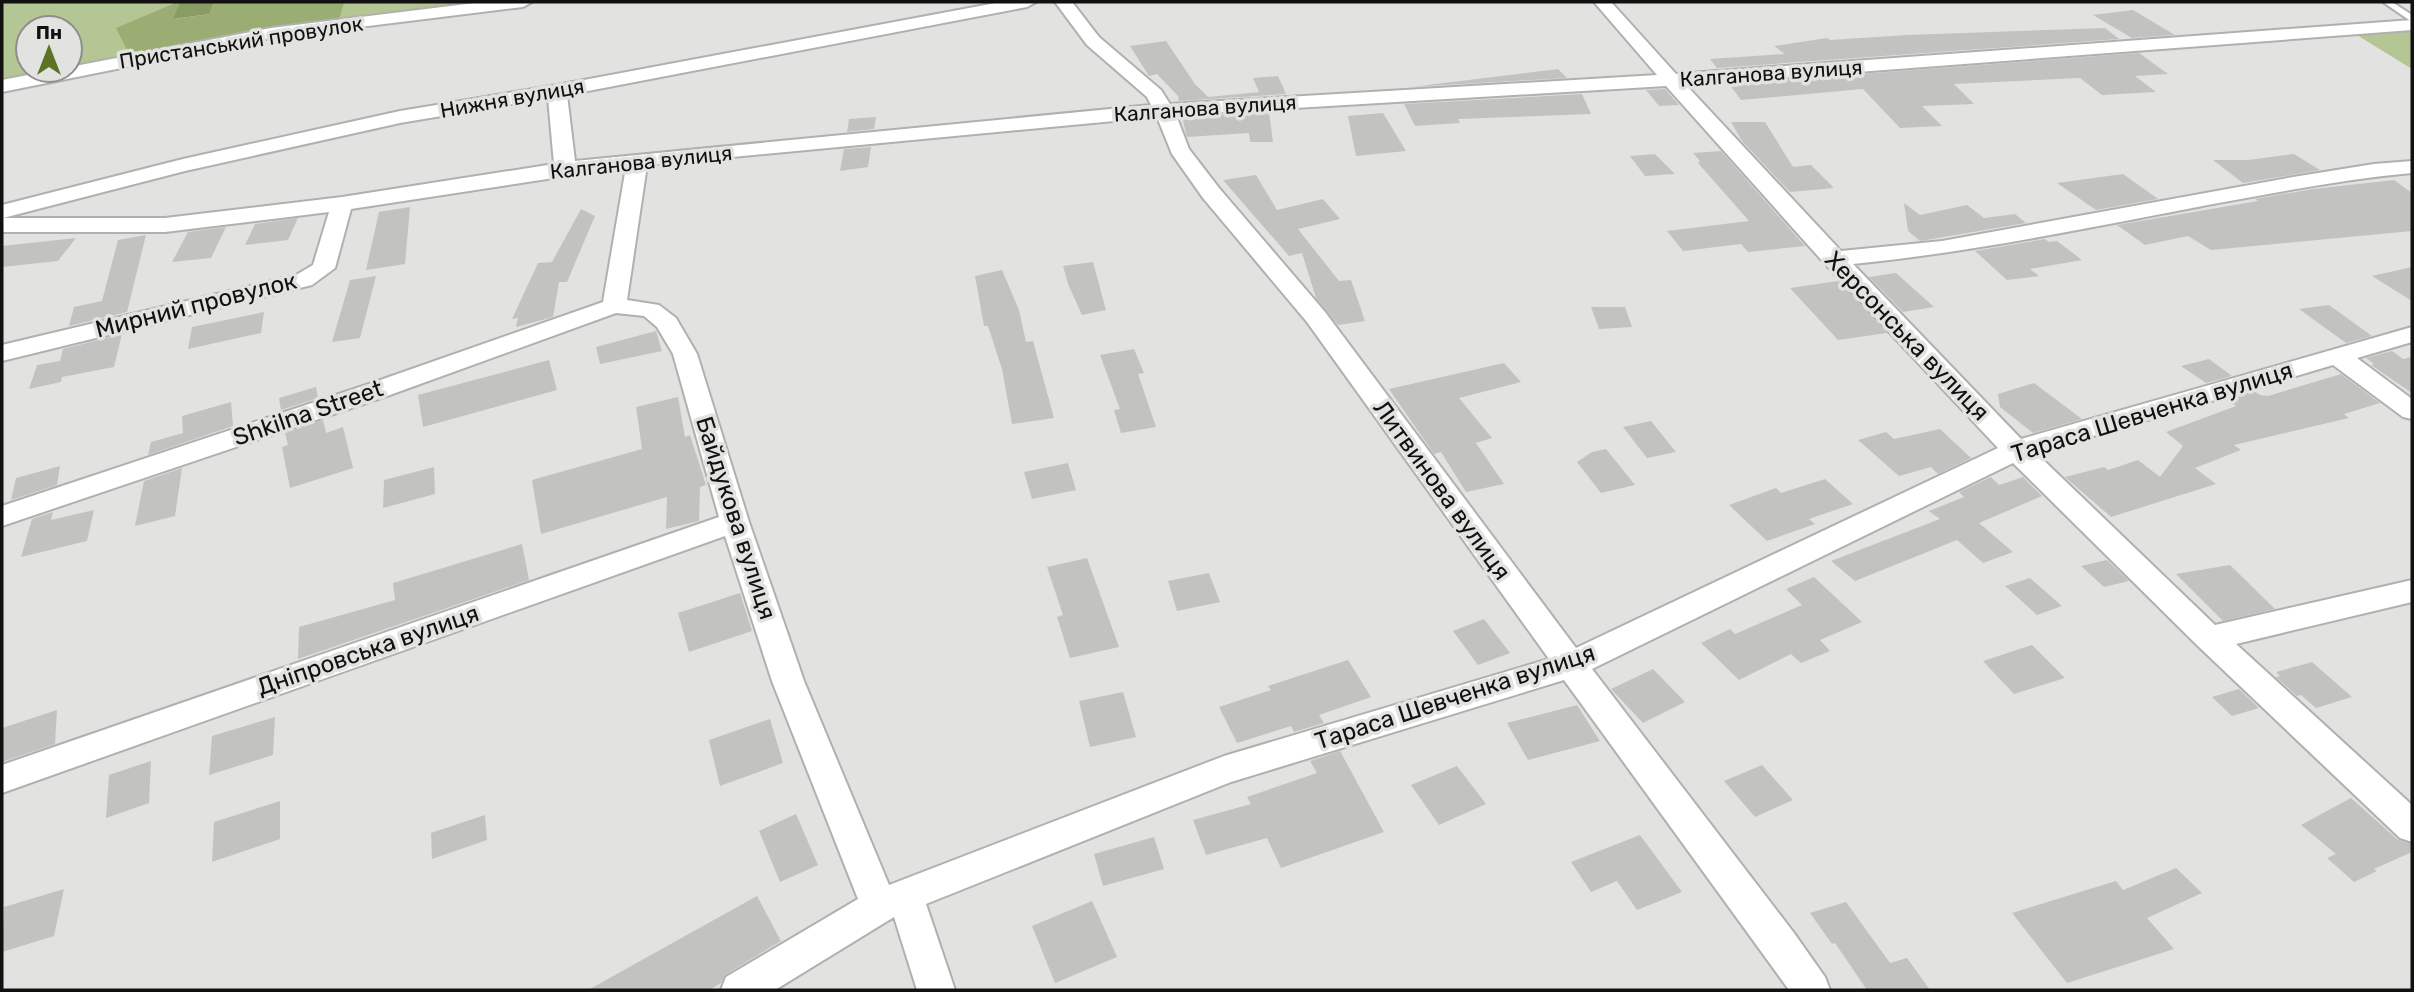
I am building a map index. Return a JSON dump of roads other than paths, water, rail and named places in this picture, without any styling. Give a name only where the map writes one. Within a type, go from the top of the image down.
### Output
[{"type":"street","name":"Пристанський провулок","points":[[2,86],[271,33],[523,2]]},
{"type":"street","name":"Нижня вулиця","points":[[2,212],[284,141],[400,117],[557,91],[1027,2]]},
{"type":"street","name":"Литвинова вулиця","points":[[1063,2],[1093,41],[1154,94],[1164,110],[1180,150],[1210,193],[1317,317],[1571,665],[1782,945],[1811,990]]},
{"type":"street","name":"Херсонська вулиця","points":[[1605,2],[1833,259],[2016,450],[2209,638],[2412,827]]},
{"type":"street","name":"Калганова вулиця","points":[[2,225],[165,225],[342,204],[565,167],[1164,110],[1672,80],[2412,24]]},
{"type":"street","points":[[557,91],[565,167]]},
{"type":"street","points":[[614,306],[637,161]]},
{"type":"street","points":[[1833,259],[1942,248],[2292,183],[2412,167]]},
{"type":"street","name":"Мирний провулок","points":[[2,353],[304,280],[323,268],[342,204]]},
{"type":"street","name":"Shkilna Street","points":[[2,516],[378,390],[614,306]]},
{"type":"street","name":"Байдукова вулиця","points":[[614,306],[650,310],[667,323],[685,354],[735,522],[788,681],[936,990]]},
{"type":"street","name":"Тараса Шевченка вулиця","points":[[740,990],[892,900],[1224,770],[1571,665],[2016,450],[2412,334]]},
{"type":"street","points":[[2337,356],[2412,411]]},
{"type":"street","name":"Дніпровська вулиця","points":[[2,779],[735,522]]},
{"type":"street","points":[[2209,638],[2412,591]]},
{"type":"lane","points":[[2387,2],[2412,19]]}]
